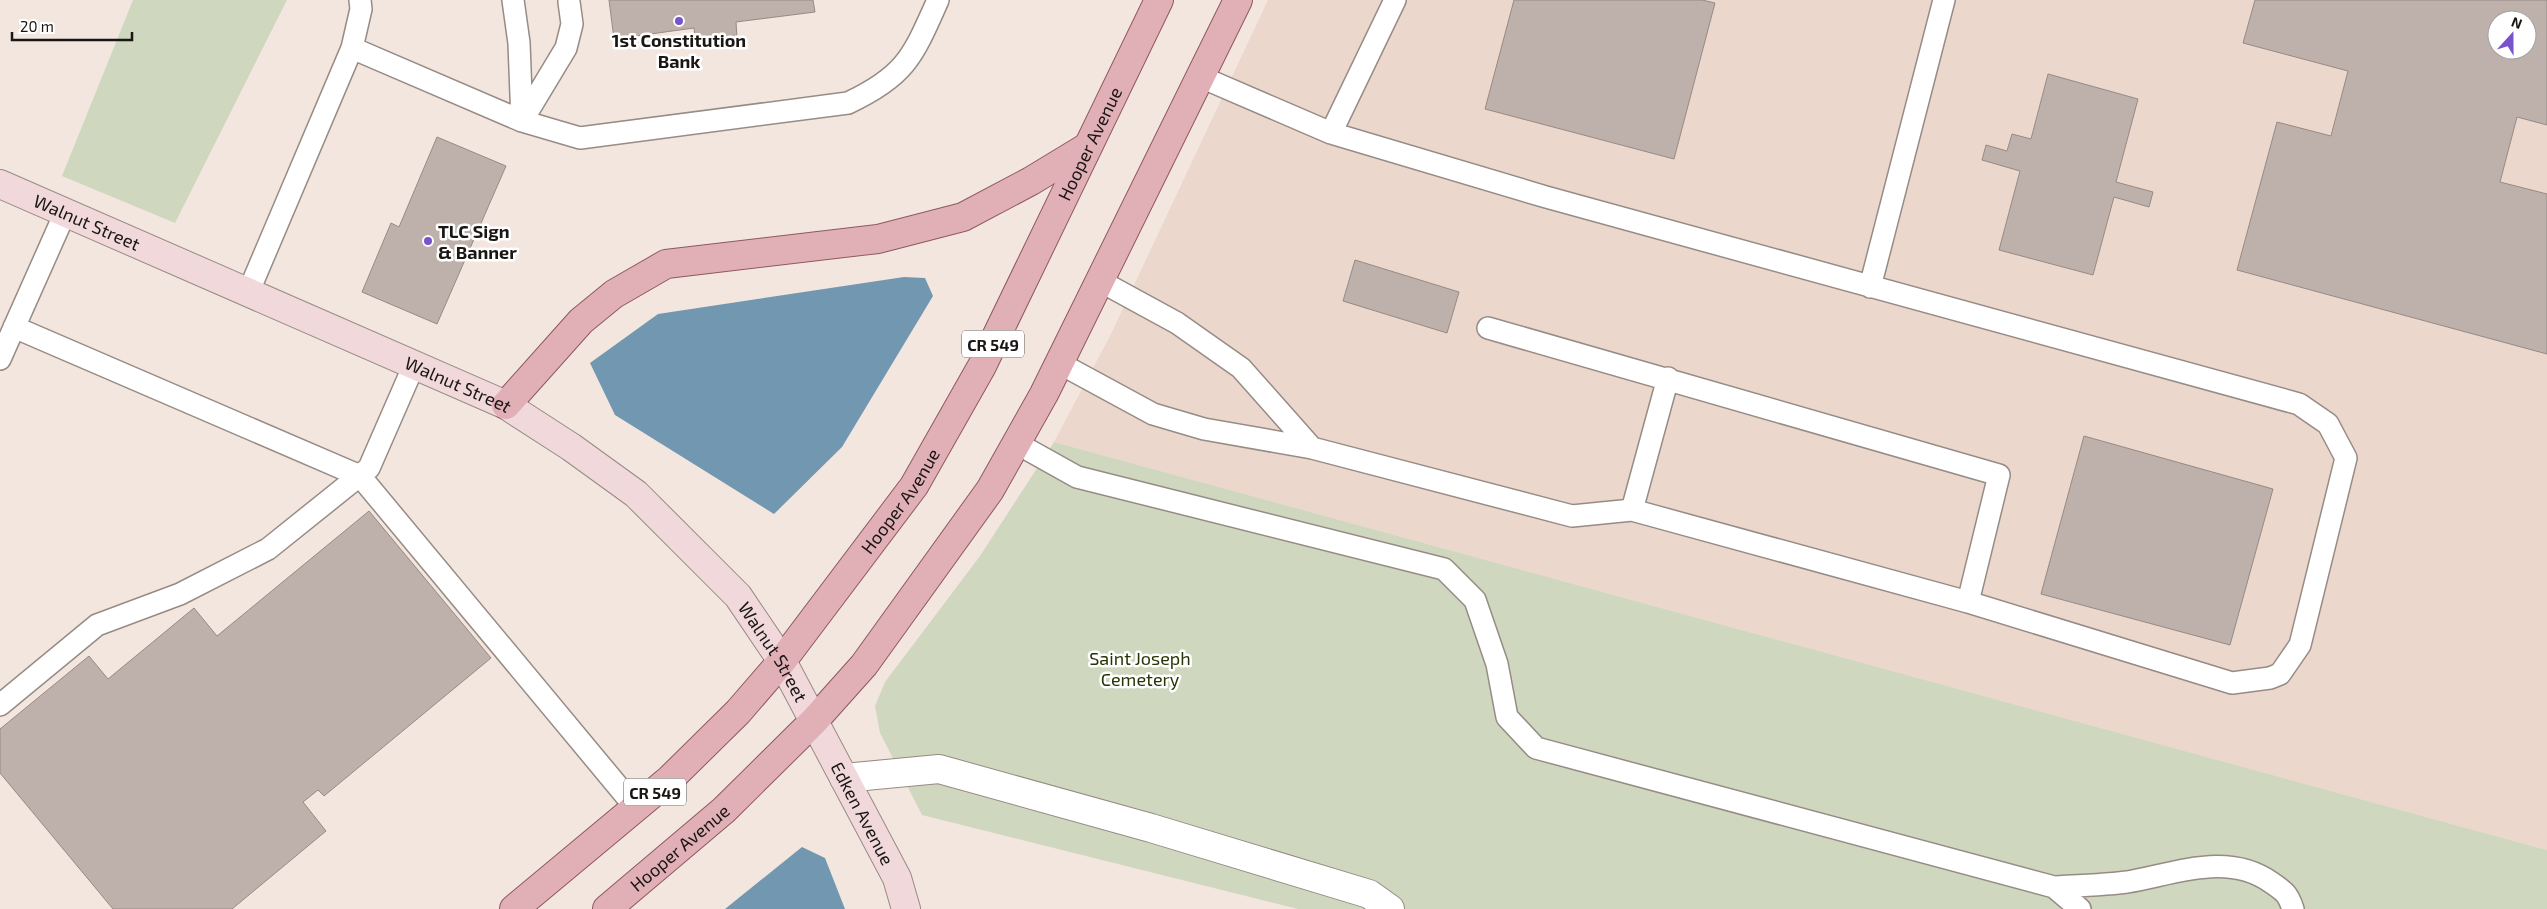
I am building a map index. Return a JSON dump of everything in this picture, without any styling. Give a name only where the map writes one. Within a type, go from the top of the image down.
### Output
[{"type":"main road","name":"Hooper Avenue","points":[[514,909],[670,779],[738,712],[782,661],[914,486],[982,366],[1159,0]]},
{"type":"main road","name":"Hooper Avenue","points":[[608,909],[724,810],[814,721],[864,665],[990,490],[1059,363],[1238,0]]},
{"type":"main road","points":[[506,405],[581,321],[614,294],[666,264],[878,239],[963,217],[1031,182],[1088,147]]},
{"type":"street","name":"Walnut Street","points":[[0,184],[506,405],[571,447],[636,494],[738,596],[782,661],[814,721]]},
{"type":"street","name":"Edken Avenue","points":[[814,721],[897,878],[906,909]]},
{"type":"street","points":[[844,778],[939,769],[1151,828],[1369,894],[1390,909]]},
{"type":"lane","points":[[248,293],[352,48],[361,9],[360,0]]},
{"type":"lane","points":[[513,0],[519,43],[522,121]]},
{"type":"lane","points":[[352,48],[522,121],[580,138],[848,103],[874,91],[904,68],[919,43],[938,0]]},
{"type":"lane","points":[[1330,133],[1395,0]]},
{"type":"lane","points":[[1870,287],[1944,0]]},
{"type":"lane","points":[[522,121],[566,48],[572,24],[569,2]]},
{"type":"lane","points":[[1059,363],[1153,414],[1204,429],[1312,448],[1572,516],[1632,510],[1968,602],[2232,682],[2270,678],[2280,674],[2300,645],[2346,458],[2328,424],[2299,404],[1546,197],[1330,133],[1201,77]]},
{"type":"lane","points":[[0,359],[65,213]]},
{"type":"lane","points":[[1100,281],[1177,323],[1241,368],[1312,448]]},
{"type":"lane","points":[[14,327],[360,476],[636,808]]},
{"type":"lane","points":[[1488,328],[1668,378],[1999,475],[1968,602]]},
{"type":"lane","points":[[0,705],[97,625],[180,594],[268,549],[360,476],[369,468],[414,365]]},
{"type":"lane","points":[[1632,510],[1668,378]]},
{"type":"lane","points":[[1016,443],[1077,477],[1444,569],[1475,600],[1497,664],[1507,717],[1536,748],[2054,887],[2126,882],[2216,865],[2242,869],[2266,878],[2288,895],[2293,909]]},
{"type":"lane","points":[[2054,887],[2080,909]]},
{"type":"shaded area","points":[[1268,0],[2547,0],[2547,850],[1054,442],[1111,334]]},
{"type":"green space","points":[[133,0],[287,0],[175,223],[62,176]]},
{"type":"green space","name":"Saint Joseph Cemetery","points":[[1054,442],[2547,850],[2547,909],[1298,909],[922,815],[880,733],[875,706],[885,682],[980,556]]},
{"type":"water","points":[[904,277],[925,278],[933,296],[842,447],[774,514],[615,415],[590,363],[658,314]]},
{"type":"water","points":[[802,847],[825,858],[845,909],[725,909]]},
{"type":"building","name":"1st Constitution Bank","points":[[609,0],[813,0],[815,12],[736,22],[737,38],[696,44],[694,28],[614,39]]},
{"type":"building","points":[[1514,0],[1702,0],[1715,3],[1674,159],[1485,109]]},
{"type":"building","points":[[2255,0],[2547,0],[2547,125],[2517,117],[2500,182],[2547,194],[2547,354],[2237,270],[2277,122],[2331,136],[2348,71],[2243,43]]},
{"type":"building","points":[[2048,74],[2138,99],[2116,182],[2153,192],[2149,207],[2114,197],[2093,275],[1999,250],[2020,171],[1982,160],[1986,145],[2007,151],[2012,134],[2031,139]]},
{"type":"building","name":"TLC Sign & Banner","points":[[437,137],[506,166],[437,324],[362,292],[391,223],[399,227]]},
{"type":"building","points":[[1355,260],[1459,292],[1447,333],[1343,301]]},
{"type":"building","points":[[2084,436],[2273,489],[2230,645],[2041,594]]},
{"type":"building","points":[[369,511],[491,658],[324,796],[318,790],[303,802],[326,831],[232,909],[113,909],[0,773],[0,729],[89,656],[108,679],[194,608],[217,636]]},
{"type":"place","name":"1st Constitution Bank","points":[[679,21]]},
{"type":"place","name":"TLC Sign & Banner","points":[[428,241]]}]
